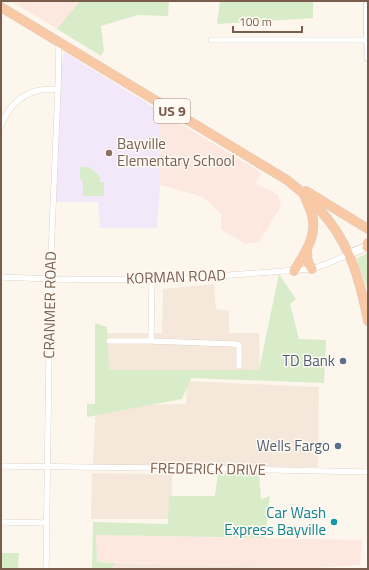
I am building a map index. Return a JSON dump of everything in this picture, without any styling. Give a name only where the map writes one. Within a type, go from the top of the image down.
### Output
[{"type":"highway","name":"US 9","points":[[1,7],[287,180],[304,194],[319,208],[338,232],[349,254],[362,293],[368,320]]},
{"type":"highway","points":[[287,180],[367,229]]},
{"type":"highway","points":[[294,271],[307,249],[313,235],[314,224],[304,194]]},
{"type":"highway","points":[[307,249],[307,259],[312,269]]},
{"type":"main road","points":[[349,254],[368,245]]},
{"type":"street","points":[[367,1],[368,58]]},
{"type":"street","points":[[211,40],[368,40]]},
{"type":"street","name":"CRANMER ROAD","points":[[46,569],[50,279],[59,42]]},
{"type":"street","points":[[1,126],[4,117],[11,107],[23,96],[38,91],[58,89]]},
{"type":"street","name":"KORMAN ROAD","points":[[1,277],[152,280],[190,278],[312,269],[328,264],[349,254]]},
{"type":"street","points":[[151,341],[152,280]]},
{"type":"street","points":[[109,341],[234,344],[238,345],[239,347],[239,366]]},
{"type":"street","name":"FREDERICK DRIVE","points":[[1,466],[368,472]]},
{"type":"street","points":[[1,522],[47,523]]},
{"type":"shaded area","points":[[11,1],[84,1],[63,28],[56,28]]},
{"type":"shaded area","name":"Bayville Elementary School","points":[[64,52],[160,111],[160,185],[157,228],[100,228],[98,202],[56,202],[61,71]]},
{"type":"shaded area","points":[[160,111],[262,173],[255,183],[278,195],[281,206],[259,242],[245,244],[221,229],[221,214],[203,197],[160,185]]},
{"type":"shaded area","points":[[214,284],[216,309],[229,311],[229,333],[259,333],[260,374],[103,375],[104,333],[162,333],[163,289]]},
{"type":"shaded area","points":[[187,381],[319,387],[318,467],[93,465],[96,406],[186,404]]},
{"type":"shaded area","points":[[92,473],[172,474],[172,519],[91,519]]},
{"type":"shaded area","points":[[96,535],[362,540],[360,565],[315,568],[97,562]]},
{"type":"shaded area","points":[[115,563],[315,568],[111,569]]},
{"type":"green space","points":[[80,1],[169,1],[168,16],[138,15],[101,26],[104,51],[101,56],[57,29]]},
{"type":"green space","points":[[220,1],[313,1],[313,18],[217,24]]},
{"type":"green space","points":[[80,167],[89,167],[100,176],[100,182],[104,182],[104,196],[83,196],[83,182],[80,178]]},
{"type":"green space","points":[[368,253],[368,287],[367,288],[357,260]]},
{"type":"green space","points":[[279,274],[296,299],[290,304],[299,339],[326,340],[324,383],[191,378],[182,399],[87,417],[87,404],[95,404],[95,323],[107,327],[109,370],[259,370]]},
{"type":"green space","points":[[218,473],[259,473],[261,499],[270,496],[265,538],[96,535],[97,562],[115,563],[111,569],[92,569],[93,522],[168,524],[169,496],[215,496]]},
{"type":"green space","points":[[1,553],[19,553],[18,569],[1,569]]},
{"type":"place","name":"Bayville Elementary School","points":[[109,153]]},
{"type":"place","name":"TD Bank","points":[[343,361]]},
{"type":"place","name":"Wells Fargo","points":[[338,446]]},
{"type":"place","name":"Car Wash Express Bayville","points":[[334,522]]}]
